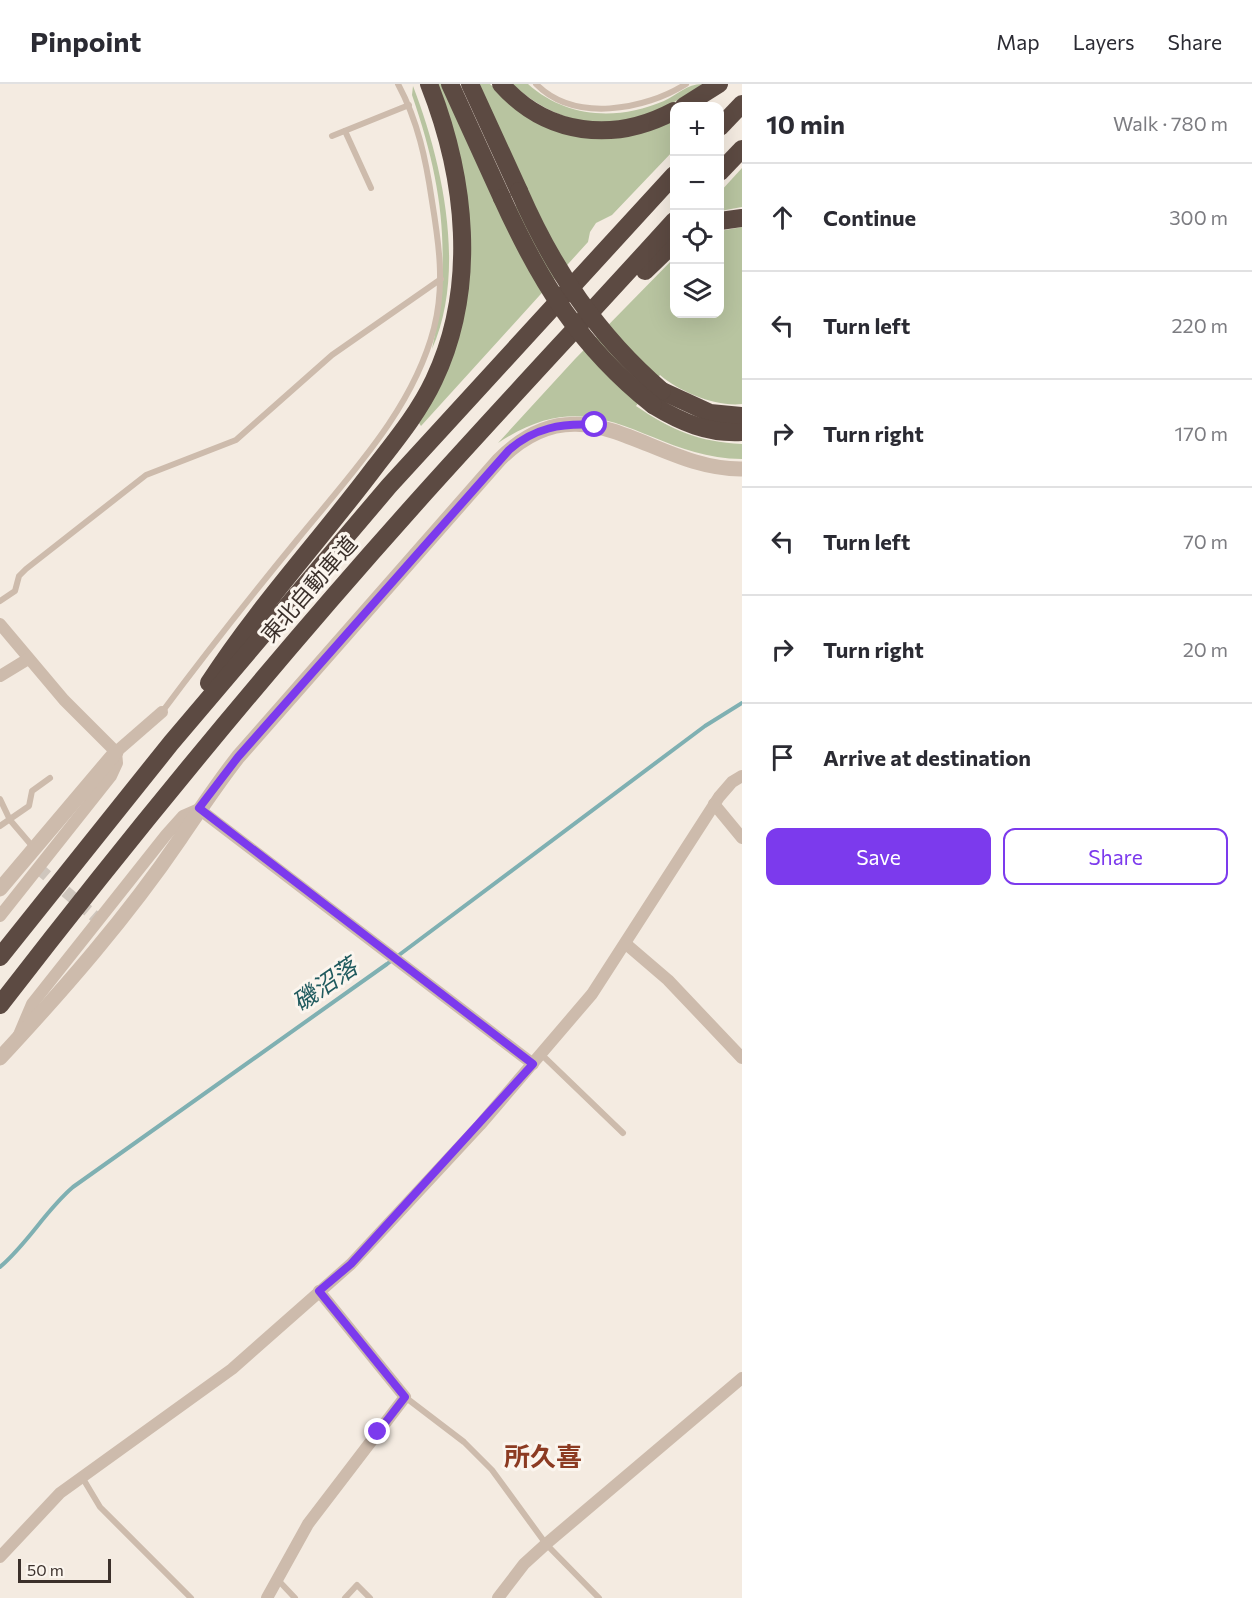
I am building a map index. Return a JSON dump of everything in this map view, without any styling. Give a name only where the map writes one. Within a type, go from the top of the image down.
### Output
[{"type":"highway","points":[[171,743],[231,649],[339,515],[407,425],[433,382],[445,354],[459,304],[462,248],[456,176],[450,145],[429,84]]},
{"type":"highway","points":[[450,84],[510,195]]},
{"type":"highway","points":[[470,84],[542,279],[591,348],[618,378],[657,398],[710,413],[742,416]]},
{"type":"highway","points":[[501,84],[510,94],[543,117],[582,130],[622,131],[670,113]]},
{"type":"highway","points":[[690,102],[719,84]]},
{"type":"highway","points":[[724,123],[742,104]]},
{"type":"highway","points":[[724,168],[742,149]]},
{"type":"highway","name":"東北自動車道","points":[[0,957],[171,743],[389,486],[670,180]]},
{"type":"highway","points":[[724,220],[742,218]]},
{"type":"highway","name":"東北自動車道","points":[[0,1005],[238,708],[414,504],[670,226]]},
{"type":"highway","points":[[414,504],[469,460],[670,247]]},
{"type":"highway","points":[[657,398],[689,424],[715,432],[742,432]]},
{"type":"street","points":[[0,1058],[95,950],[180,839],[199,808],[266,724],[499,460],[523,438],[555,426],[595,425],[633,436],[679,459],[712,467],[742,469]]},
{"type":"street","points":[[0,624],[28,659],[116,752],[117,763],[111,777],[0,916]]},
{"type":"street","points":[[0,676],[28,659]]},
{"type":"street","points":[[0,890],[33,847],[116,752],[162,712]]},
{"type":"street","points":[[0,1557],[51,1500],[232,1369],[351,1264],[542,1054],[592,994],[714,804],[732,782],[742,776]]},
{"type":"street","points":[[714,804],[742,838]]},
{"type":"street","points":[[199,808],[533,1064]]},
{"type":"street","points":[[626,944],[668,980],[742,1058]]},
{"type":"street","points":[[267,1598],[314,1516],[405,1397],[319,1291]]},
{"type":"street","points":[[498,1598],[524,1564],[546,1544],[742,1378]]},
{"type":"lane","points":[[162,712],[217,638],[387,427],[424,359],[434,329],[441,279],[441,259],[422,145],[409,105],[398,84]]},
{"type":"lane","points":[[536,84],[550,94],[574,104],[609,109],[647,104],[667,96],[686,84]]},
{"type":"lane","points":[[332,136],[409,105]]},
{"type":"lane","points":[[345,131],[371,188]]},
{"type":"lane","points":[[0,601],[15,591],[19,576],[26,569],[146,475],[236,440],[332,355],[441,279]]},
{"type":"lane","points":[[0,826],[29,806],[32,791],[50,778]]},
{"type":"lane","points":[[0,799],[10,820],[33,847]]},
{"type":"lane","points":[[542,1054],[624,1133]]},
{"type":"lane","points":[[405,1397],[465,1442],[492,1470],[546,1544],[599,1598]]},
{"type":"lane","points":[[82,1477],[100,1507],[191,1598]]},
{"type":"lane","points":[[278,1580],[296,1598]]},
{"type":"lane","points":[[345,1598],[357,1585],[370,1598]]},
{"type":"green space","points":[[438,84],[441,84],[500,213],[531,200],[479,84],[490,84],[521,113],[563,133],[670,120],[670,154],[612,215],[596,223],[590,232],[588,242],[421,426],[419,423],[467,292]]},
{"type":"green space","points":[[512,84],[528,84],[559,104],[575,110],[610,113],[628,112],[646,107],[664,101],[687,88],[702,84],[654,112],[630,120],[606,123],[582,121],[559,114],[535,102]]},
{"type":"green space","points":[[413,86],[424,116],[441,182],[449,251],[448,286],[442,318],[432,349],[442,282],[441,220],[431,159],[412,95]]},
{"type":"green space","points":[[742,168],[742,207],[724,210],[724,188]]},
{"type":"green space","points":[[742,227],[742,404],[710,401],[678,387],[660,375],[636,406],[661,422],[686,433],[712,441],[742,444],[742,459],[708,455],[677,447],[622,425],[594,418],[566,417],[534,424],[498,443],[575,359],[670,262],[670,318],[724,318],[724,230]]},
{"type":"waterway","name":"磯沼落","points":[[0,1267],[73,1187],[387,964],[705,726],[742,703]]},
{"type":"tunnel","points":[[38,868],[99,920]]},
{"type":"district","name":"所久喜","points":[[543,1457]]},
{"type":"route","points":[[378,1432],[405,1397],[319,1291],[351,1264],[480,1125],[533,1064],[390,952],[199,808],[266,724],[509,450],[523,438],[555,426],[595,425]]}]
